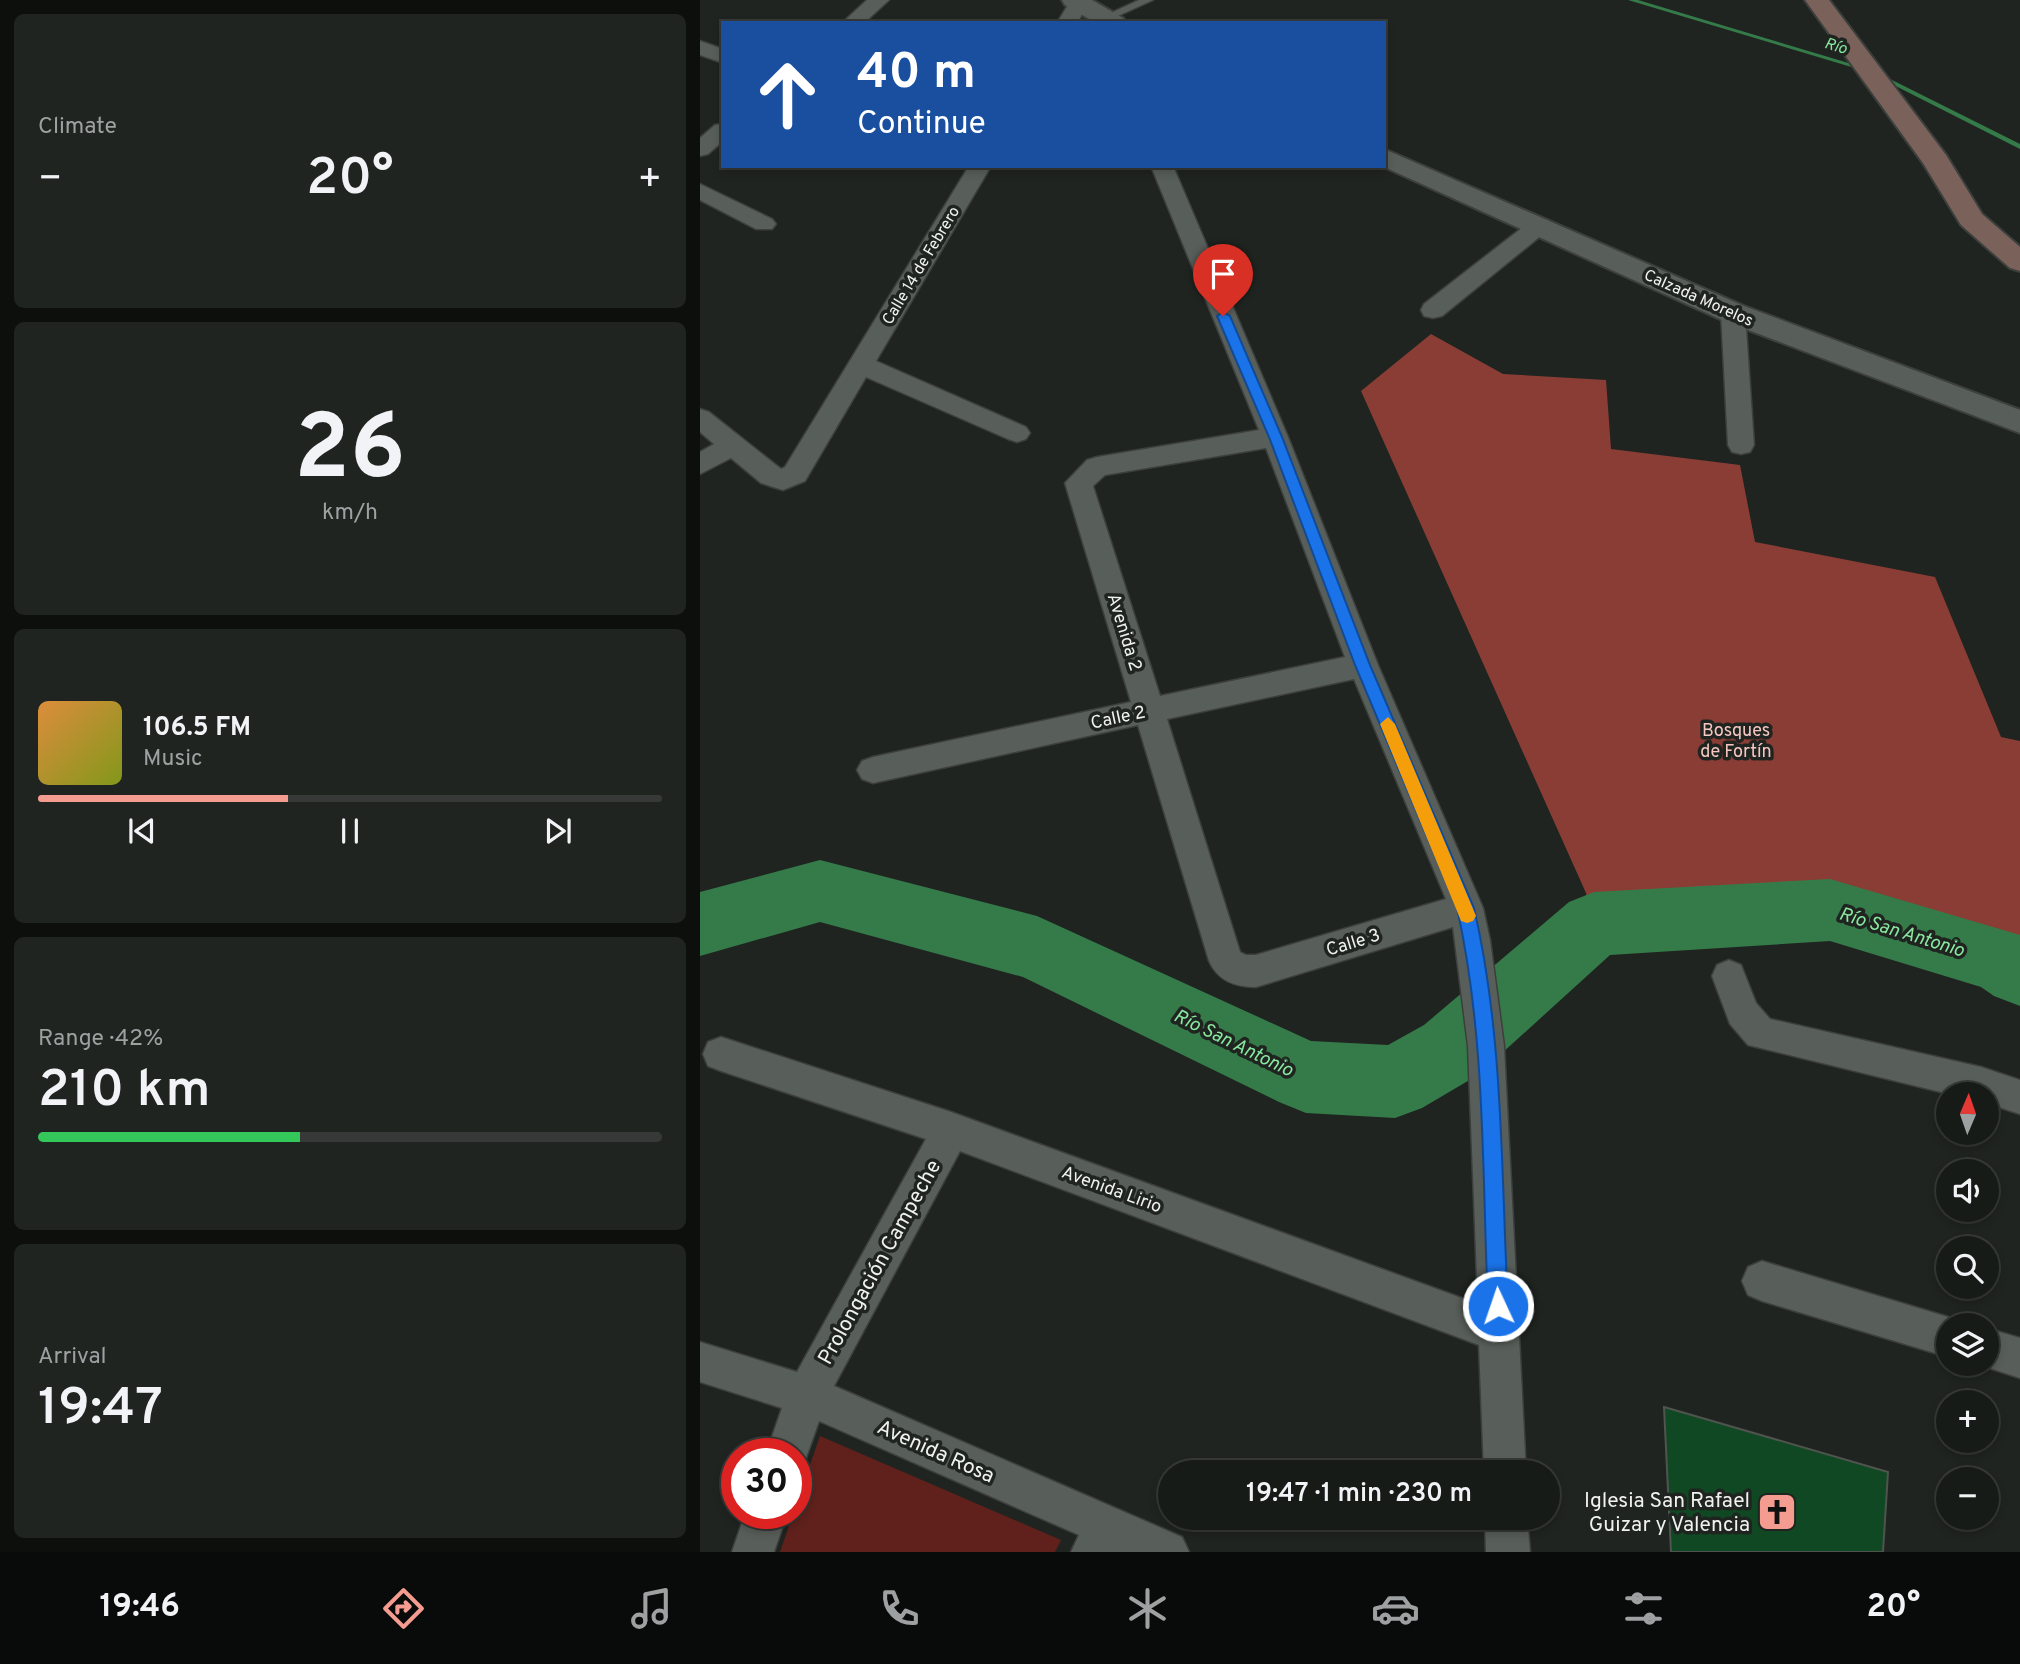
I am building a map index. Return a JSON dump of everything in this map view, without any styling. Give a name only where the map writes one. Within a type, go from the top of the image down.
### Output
[{"type":"main road","points":[[1817,0],[1936,161],[1971,219],[2020,262]]},
{"type":"street","points":[[854,21],[879,0]]},
{"type":"street","points":[[1074,8],[1109,20]]},
{"type":"street","points":[[700,47],[721,56]]},
{"type":"street","points":[[700,149],[721,132]]},
{"type":"street","name":"Calzada Morelos","points":[[1386,158],[1733,313],[2020,422]]},
{"type":"street","name":"Calle 14 de Febrero","points":[[732,445],[771,476],[783,481],[795,474],[979,168]]},
{"type":"street","points":[[1162,168],[1275,437],[1363,665],[1469,924],[1486,1046],[1504,1460]]},
{"type":"street","points":[[700,191],[765,224]]},
{"type":"street","points":[[1433,310],[1540,225]]},
{"type":"street","points":[[1733,313],[1741,445]]},
{"type":"street","points":[[860,364],[1017,433]]},
{"type":"street","points":[[700,418],[732,445],[700,465]]},
{"type":"street","name":"Avenida 2","points":[[1240,971],[1226,961],[1079,483],[1097,467],[1275,437]]},
{"type":"street","name":"Calle 2","points":[[873,770],[1363,665]]},
{"type":"street","name":"Calle 3","points":[[1240,971],[1256,971],[1469,924]]},
{"type":"street","points":[[1729,976],[1742,1013],[1760,1033],[1981,1084],[2020,1097]]},
{"type":"street","name":"Avenida Lirio","points":[[721,1054],[951,1130],[1499,1332]]},
{"type":"street","name":"Prolongación Campeche","points":[[792,1438],[807,1395],[951,1130]]},
{"type":"street","points":[[1762,1281],[1936,1333]]},
{"type":"street","points":[[1999,1352],[2020,1358]]},
{"type":"street","name":"Avenida Rosa","points":[[700,1362],[807,1395],[1099,1539],[1167,1552]]},
{"type":"street","points":[[753,1551],[761,1529]]},
{"type":"street","points":[[1507,1530],[1508,1552]]},
{"type":"lane","points":[[1109,20],[1148,0]]},
{"type":"shaded area","points":[[820,1436],[1061,1540],[1055,1552],[780,1552],[788,1529],[812,1529],[812,1459]]},
{"type":"green space","name":"Bosques de Fortín","points":[[1431,334],[1503,374],[1606,380],[1611,449],[1740,465],[1755,542],[1935,577],[2001,737],[2020,741],[2020,993],[2001,978],[1834,938],[1594,938],[1586,893],[1361,391]]},
{"type":"building","name":"Iglesia San Rafael Guizar y Valencia","points":[[1664,1407],[1888,1472],[1883,1552],[1671,1552]]},
{"type":"waterway","name":"Río","points":[[1631,0],[1870,71],[2020,147]]},
{"type":"waterway","name":"Río San Antonio","points":[[700,924],[820,891],[1037,948],[1306,1077],[1395,1082],[1451,1050],[1594,924],[1830,910],[2002,961],[2020,973]]},
{"type":"slow traffic","points":[[1388,724],[1466,908],[1467,916]]},
{"type":"place","name":"Iglesia San Rafael Guizar y Valencia","points":[[1777,1512]]},
{"type":"route","points":[[1223,316],[1275,437],[1363,665],[1466,908],[1473,940],[1486,1046],[1498,1306]]}]
